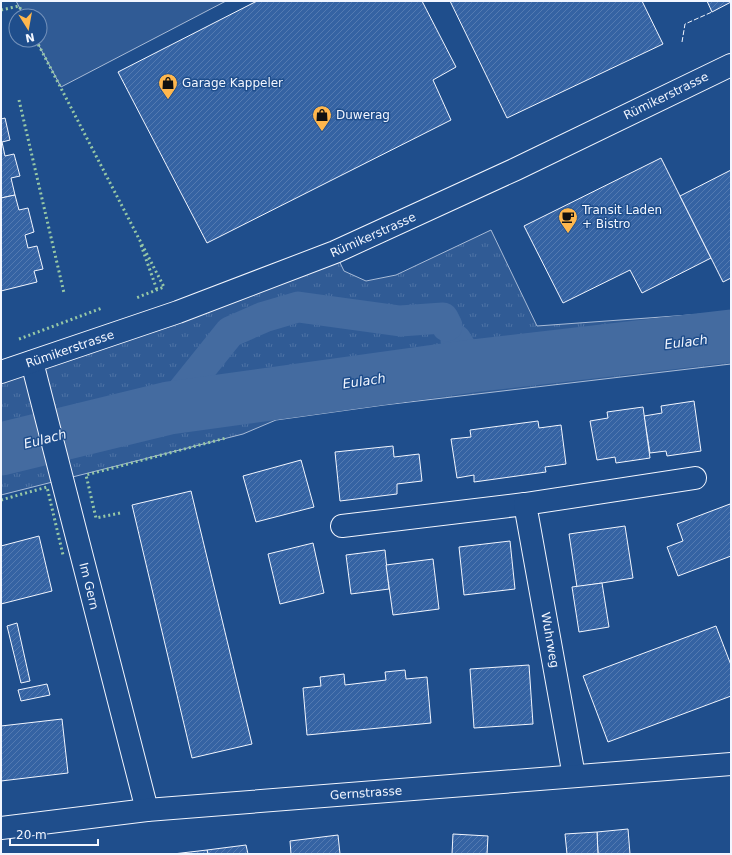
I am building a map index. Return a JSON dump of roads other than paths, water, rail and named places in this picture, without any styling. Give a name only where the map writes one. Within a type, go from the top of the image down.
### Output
[{"type":"street","name":"Rümikerstrasse","points":[[1,372],[178,312],[335,252],[516,169],[731,65]]},
{"type":"street","name":"Im Gern","points":[[32,362],[147,810]]},
{"type":"street","points":[[342,526],[525,504],[695,478]]},
{"type":"street","name":"Wuhrweg","points":[[525,504],[574,776]]},
{"type":"street","name":"Gernstrasse","points":[[1,828],[147,810],[731,764]]},
{"type":"waterway","points":[[169,408],[230,332],[264,317],[298,307],[400,321],[443,318],[447,326]]},
{"type":"waterway","name":"Eulach","points":[[1,449],[169,408],[472,366],[731,336]]},
{"type":"waterway","points":[[456,340],[472,366]]},
{"type":"place","name":"Garage Kappeler","points":[[168,100]]},
{"type":"place","name":"Duwerag","points":[[322,132]]},
{"type":"place","name":"Transit Laden + Bistro","points":[[568,234]]}]
